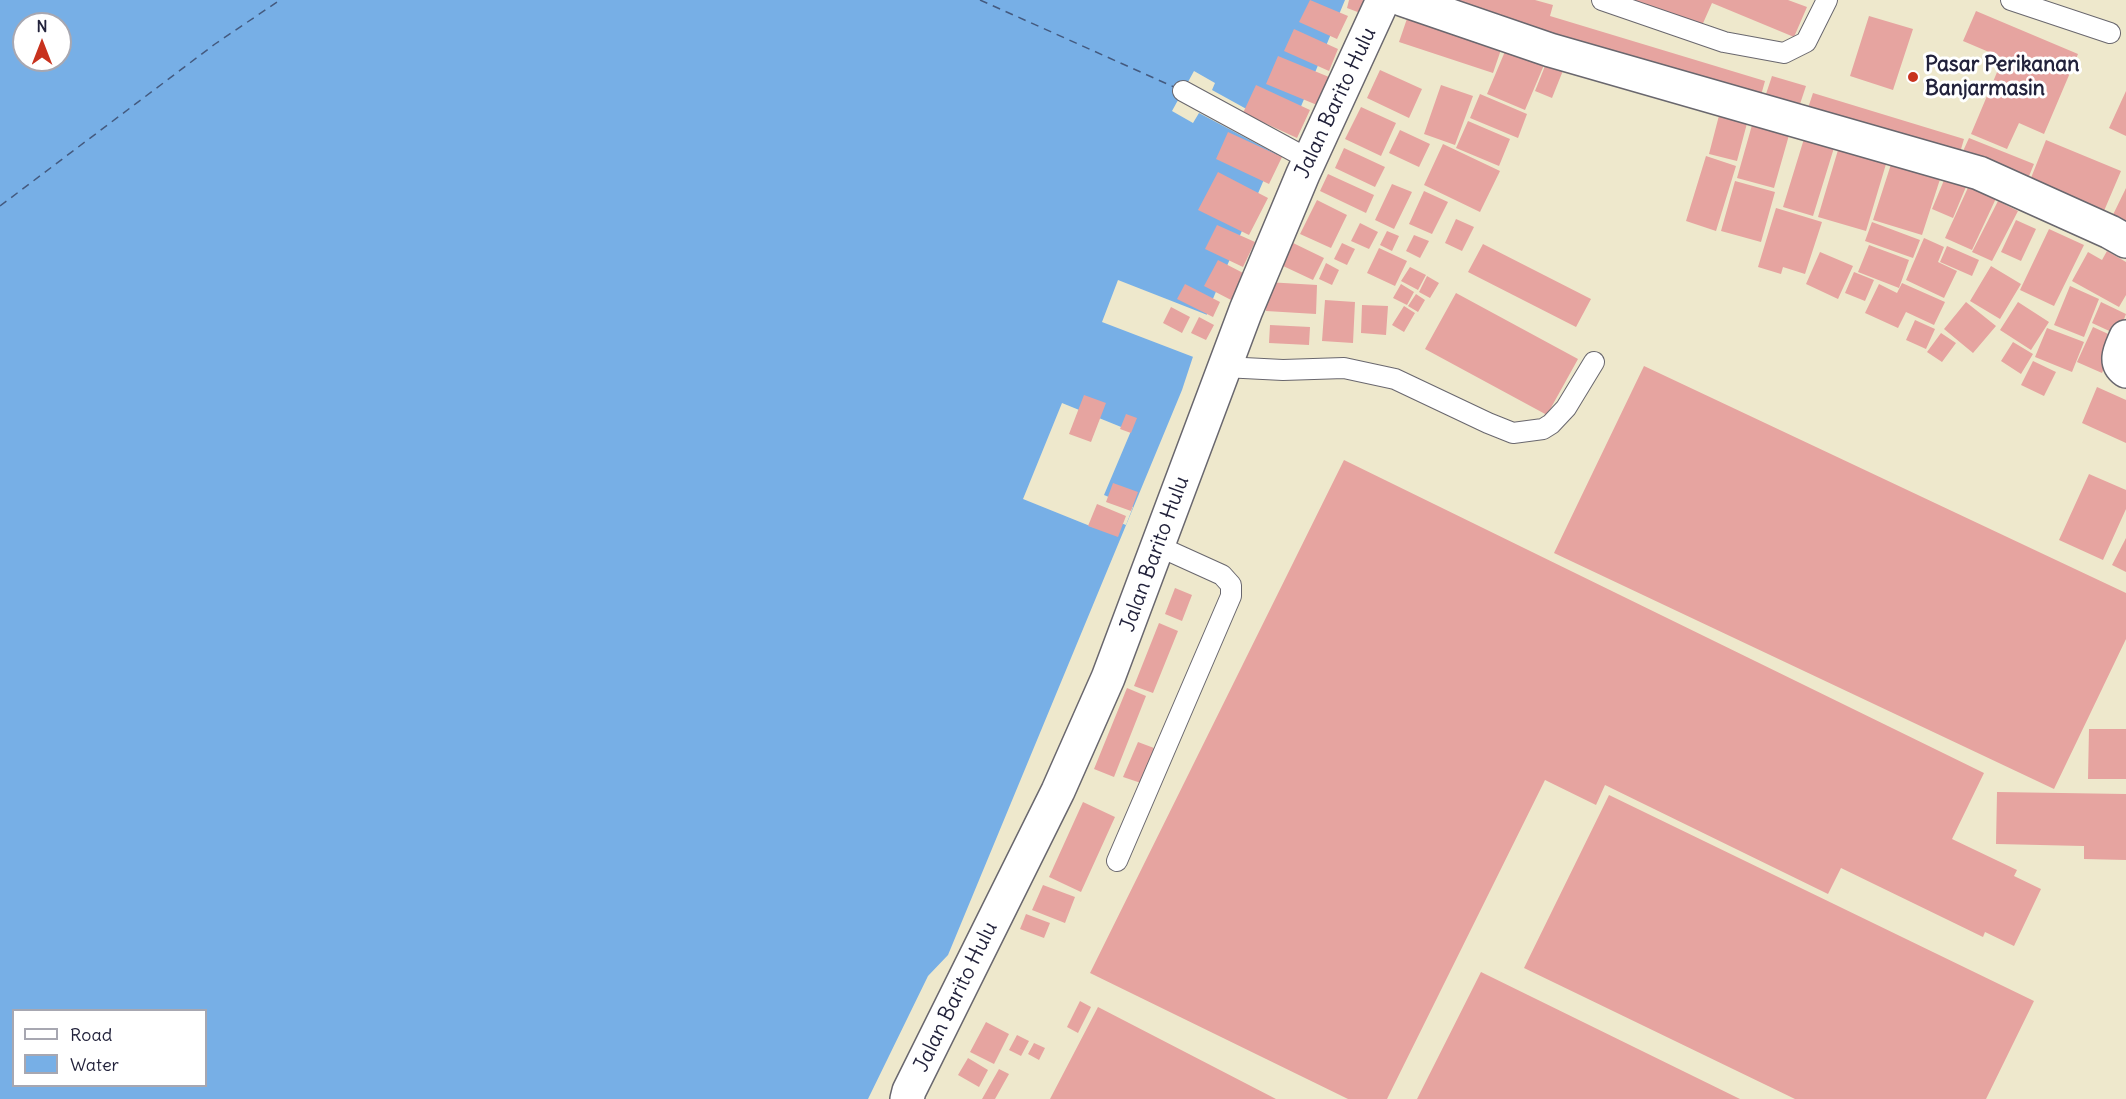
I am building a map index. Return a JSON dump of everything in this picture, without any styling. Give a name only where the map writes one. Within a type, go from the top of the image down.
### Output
[{"type":"street","name":"Jalan Barito Hulu","points":[[908,1099],[909,1091],[1062,780],[1108,678],[1246,310],[1310,160],[1383,0]]},
{"type":"street","points":[[1404,0],[1550,50],[1980,173],[2126,241]]},
{"type":"street","points":[[2126,337],[2118,361],[2120,367],[2126,371]]},
{"type":"lane","points":[[1602,0],[1724,42],[1784,53],[1806,42],[1827,0]]},
{"type":"lane","points":[[2011,0],[2110,33]]},
{"type":"lane","points":[[1183,91],[1310,160]]},
{"type":"lane","points":[[1224,367],[1283,370],[1344,368],[1395,379],[1513,433],[1542,429],[1551,424],[1566,408],[1594,362]]},
{"type":"lane","points":[[1117,861],[1231,596],[1231,585],[1222,575],[1158,546]]},
{"type":"water","points":[[0,0],[1345,0],[1290,133],[1268,170],[1209,308],[1182,390],[948,955],[928,976],[868,1099],[0,1099]]},
{"type":"pier","points":[[1194,71],[1215,83],[1212,90],[1290,133],[1278,155],[1199,113],[1193,123],[1172,111]]},
{"type":"pier","points":[[1118,280],[1210,316],[1196,358],[1102,322]]},
{"type":"pier","points":[[1062,403],[1131,431],[1104,495],[1133,507],[1126,525],[1100,515],[1095,528],[1023,499]]},
{"type":"building","points":[[1310,0],[1348,16],[1337,39],[1299,22]]},
{"type":"building","points":[[1349,0],[1368,0],[1363,14],[1347,8]]},
{"type":"building","points":[[1442,0],[1535,0],[1553,5],[1550,16],[1765,81],[1758,106]]},
{"type":"building","points":[[1629,0],[1788,0],[1807,7],[1794,37],[1712,3],[1700,30]]},
{"type":"building","points":[[1411,7],[1505,38],[1493,73],[1399,42]]},
{"type":"building","points":[[1976,11],[2078,54],[2044,134],[2019,123],[2007,149],[1971,134],[2003,58],[1963,41]]},
{"type":"building","points":[[1869,16],[1913,29],[1893,90],[1850,76]]},
{"type":"building","points":[[1294,29],[1338,49],[1329,71],[1284,51]]},
{"type":"building","points":[[1506,49],[1544,65],[1525,110],[1487,94]]},
{"type":"building","points":[[1278,56],[1329,77],[1317,105],[1266,84]]},
{"type":"building","points":[[1547,61],[1564,68],[1552,98],[1535,91]]},
{"type":"building","points":[[1380,70],[1422,89],[1409,118],[1367,98]]},
{"type":"building","points":[[1772,76],[1806,86],[1795,119],[1761,109]]},
{"type":"building","points":[[1256,85],[1310,110],[1297,138],[1243,113]]},
{"type":"building","points":[[1441,85],[1473,96],[1455,145],[1424,134]]},
{"type":"building","points":[[2126,91],[2126,136],[2109,128]]},
{"type":"building","points":[[1813,93],[1964,139],[1957,163],[1805,117]]},
{"type":"building","points":[[1480,94],[1527,114],[1518,138],[1470,118]]},
{"type":"building","points":[[1722,104],[1750,112],[1737,161],[1709,154]]},
{"type":"building","points":[[1361,107],[1396,123],[1381,156],[1345,139]]},
{"type":"building","points":[[1754,118],[1791,128],[1774,188],[1737,178]]},
{"type":"building","points":[[1468,121],[1510,139],[1499,166],[1456,148]]},
{"type":"building","points":[[1807,129],[1837,138],[1813,216],[1783,207]]},
{"type":"building","points":[[1400,130],[1430,144],[1419,167],[1389,153]]},
{"type":"building","points":[[1228,132],[1282,157],[1269,184],[1216,159]]},
{"type":"building","points":[[1969,138],[2034,164],[2025,186],[1959,160]]},
{"type":"building","points":[[1841,140],[1889,154],[1866,231],[1818,217]]},
{"type":"building","points":[[2046,140],[2121,171],[2101,218],[2027,188]]},
{"type":"building","points":[[1443,144],[1500,171],[1480,212],[1424,185]]},
{"type":"building","points":[[1344,148],[1385,167],[1375,187],[1335,168]]},
{"type":"building","points":[[1894,155],[1943,170],[1922,235],[1873,220]]},
{"type":"building","points":[[1706,156],[1736,166],[1716,231],[1686,221]]},
{"type":"building","points":[[1218,172],[1268,198],[1249,235],[1198,210]]},
{"type":"building","points":[[1947,173],[1968,182],[1953,218],[1932,209]]},
{"type":"building","points":[[1328,174],[1374,195],[1366,213],[1320,191]]},
{"type":"building","points":[[1735,181],[1775,192],[1761,242],[1721,231]]},
{"type":"building","points":[[1971,181],[1998,194],[1972,250],[1945,238]]},
{"type":"building","points":[[1392,184],[1412,192],[1394,229],[1375,220]]},
{"type":"building","points":[[2126,188],[2126,231],[2109,223]]},
{"type":"building","points":[[1424,191],[1448,202],[1432,234],[1409,224]]},
{"type":"building","points":[[1317,200],[1347,215],[1331,248],[1300,234]]},
{"type":"building","points":[[1998,201],[2018,211],[1992,261],[1972,252]]},
{"type":"building","points":[[1776,208],[1822,222],[1805,274],[1783,267],[1781,274],[1758,267]]},
{"type":"building","points":[[1456,219],[1474,227],[1462,251],[1445,243]]},
{"type":"building","points":[[2016,220],[2036,229],[2021,261],[2001,252]]},
{"type":"building","points":[[1872,222],[1920,240],[1913,258],[1865,241]]},
{"type":"building","points":[[1360,223],[1378,232],[1369,249],[1351,241]]},
{"type":"building","points":[[1217,225],[1255,242],[1243,267],[1205,249]]},
{"type":"building","points":[[2049,229],[2084,245],[2054,306],[2020,290]]},
{"type":"building","points":[[1387,231],[1399,236],[1392,251],[1380,245]]},
{"type":"building","points":[[1414,235],[1429,241],[1420,258],[1406,251]]},
{"type":"building","points":[[1924,238],[1944,247],[1938,262],[1957,271],[1944,298],[1906,280]]},
{"type":"building","points":[[1291,242],[1324,258],[1313,280],[1281,265]]},
{"type":"building","points":[[1342,243],[1355,249],[1347,265],[1334,259]]},
{"type":"building","points":[[1483,244],[1591,299],[1576,327],[1468,272]]},
{"type":"building","points":[[1869,245],[1909,260],[1899,288],[1858,272]]},
{"type":"building","points":[[1947,246],[1979,260],[1972,276],[1940,262]]},
{"type":"building","points":[[1379,248],[1407,261],[1395,286],[1367,273]]},
{"type":"building","points":[[2107,251],[2126,262],[2126,295],[2119,307],[2072,281],[2088,252],[2102,260]]},
{"type":"building","points":[[1820,252],[1853,266],[1838,299],[1806,284]]},
{"type":"building","points":[[1218,260],[1247,275],[1233,301],[1204,286]]},
{"type":"building","points":[[1326,263],[1339,270],[1332,285],[1319,279]]},
{"type":"building","points":[[1991,266],[2021,284],[2000,319],[1970,301]]},
{"type":"building","points":[[1410,267],[1426,275],[1418,290],[1401,281]]},
{"type":"building","points":[[1854,272],[1874,280],[1865,301],[1845,293]]},
{"type":"building","points":[[1427,276],[1439,283],[1430,298],[1419,292]]},
{"type":"building","points":[[1267,282],[1317,285],[1316,314],[1266,311]]},
{"type":"building","points":[[1902,283],[1945,302],[1934,325],[1906,312],[1898,328],[1865,313],[1879,284],[1897,293]]},
{"type":"building","points":[[1185,284],[1220,302],[1213,317],[1177,299]]},
{"type":"building","points":[[1401,284],[1414,292],[1407,305],[1393,298]]},
{"type":"building","points":[[2070,286],[2099,299],[2084,337],[2054,325]]},
{"type":"building","points":[[1456,293],[1578,359],[1547,415],[1425,349]]},
{"type":"building","points":[[1416,294],[1425,300],[1418,312],[1408,306]]},
{"type":"building","points":[[1325,300],[1355,302],[1353,343],[1322,341]]},
{"type":"building","points":[[1966,302],[1996,326],[1973,353],[1944,329]]},
{"type":"building","points":[[2018,302],[2049,322],[2031,350],[2000,330]]},
{"type":"building","points":[[2101,302],[2126,314],[2118,335],[2092,323]]},
{"type":"building","points":[[1362,305],[1388,306],[1386,335],[1361,333]]},
{"type":"building","points":[[1404,306],[1415,313],[1404,332],[1392,325]]},
{"type":"building","points":[[1171,307],[1190,317],[1182,333],[1163,323]]},
{"type":"building","points":[[1199,317],[1214,325],[1206,340],[1191,333]]},
{"type":"building","points":[[1915,320],[1935,329],[1926,349],[1906,340]]},
{"type":"building","points":[[1270,325],[1310,327],[1309,345],[1269,343]]},
{"type":"building","points":[[2093,327],[2117,338],[2102,373],[2077,362]]},
{"type":"building","points":[[2047,328],[2084,342],[2072,372],[2035,357]]},
{"type":"building","points":[[1941,333],[1956,343],[1942,362],[1927,352]]},
{"type":"building","points":[[2013,342],[2033,354],[2021,374],[2001,361]]},
{"type":"building","points":[[2033,361],[2056,372],[2044,396],[2021,385]]},
{"type":"building","points":[[1644,366],[2126,593],[2126,639],[2054,789],[1554,553]]},
{"type":"building","points":[[2097,387],[2126,400],[2126,443],[2082,423]]},
{"type":"building","points":[[1084,395],[1106,403],[1091,442],[1069,434]]},
{"type":"building","points":[[1126,414],[1137,418],[1131,433],[1120,429]]},
{"type":"building","points":[[1344,460],[1984,773],[1952,839],[2017,870],[2014,876],[2041,889],[2014,946],[1985,932],[1983,937],[1841,868],[1828,894],[1605,785],[1596,805],[1545,780],[1387,1099],[1348,1099],[1090,973]]},
{"type":"building","points":[[2089,474],[2126,490],[2126,509],[2103,560],[2059,540]]},
{"type":"building","points":[[1113,483],[1138,492],[1131,511],[1106,502]]},
{"type":"building","points":[[1097,504],[1126,516],[1118,537],[1088,526]]},
{"type":"building","points":[[2126,538],[2126,572],[2112,565]]},
{"type":"building","points":[[1175,588],[1192,595],[1182,621],[1165,614]]},
{"type":"building","points":[[1159,623],[1178,631],[1153,693],[1134,686]]},
{"type":"building","points":[[1127,688],[1146,696],[1114,777],[1094,769]]},
{"type":"building","points":[[2089,729],[2126,729],[2126,779],[2088,779]]},
{"type":"building","points":[[1138,742],[1154,748],[1141,783],[1123,777]]},
{"type":"building","points":[[1997,792],[2126,794],[2126,860],[2084,859],[2084,846],[1996,844]]},
{"type":"building","points":[[1609,795],[2034,1001],[1986,1099],[1795,1099],[1524,968]]},
{"type":"building","points":[[1083,802],[1115,817],[1081,892],[1049,877]]},
{"type":"building","points":[[1043,885],[1075,897],[1065,923],[1032,910]]},
{"type":"building","points":[[1026,914],[1050,923],[1044,938],[1020,929]]},
{"type":"building","points":[[1481,972],[1740,1099],[1417,1099]]},
{"type":"building","points":[[1080,1001],[1091,1007],[1078,1033],[1067,1027]]},
{"type":"building","points":[[1098,1007],[1276,1099],[1050,1099]]},
{"type":"building","points":[[986,1022],[1009,1034],[994,1064],[970,1052]]},
{"type":"building","points":[[1017,1035],[1029,1041],[1021,1056],[1009,1050]]},
{"type":"building","points":[[1034,1043],[1045,1048],[1039,1060],[1028,1054]]},
{"type":"building","points":[[968,1058],[988,1070],[979,1087],[958,1075]]},
{"type":"building","points":[[999,1069],[1009,1074],[995,1099],[982,1099]]},
{"type":"ferry route","points":[[0,206],[215,44],[280,0]]},
{"type":"ferry route","points":[[980,0],[1174,87]]},
{"type":"place","name":"Pasar Perikanan Banjarmasin","points":[[1913,77]]}]
